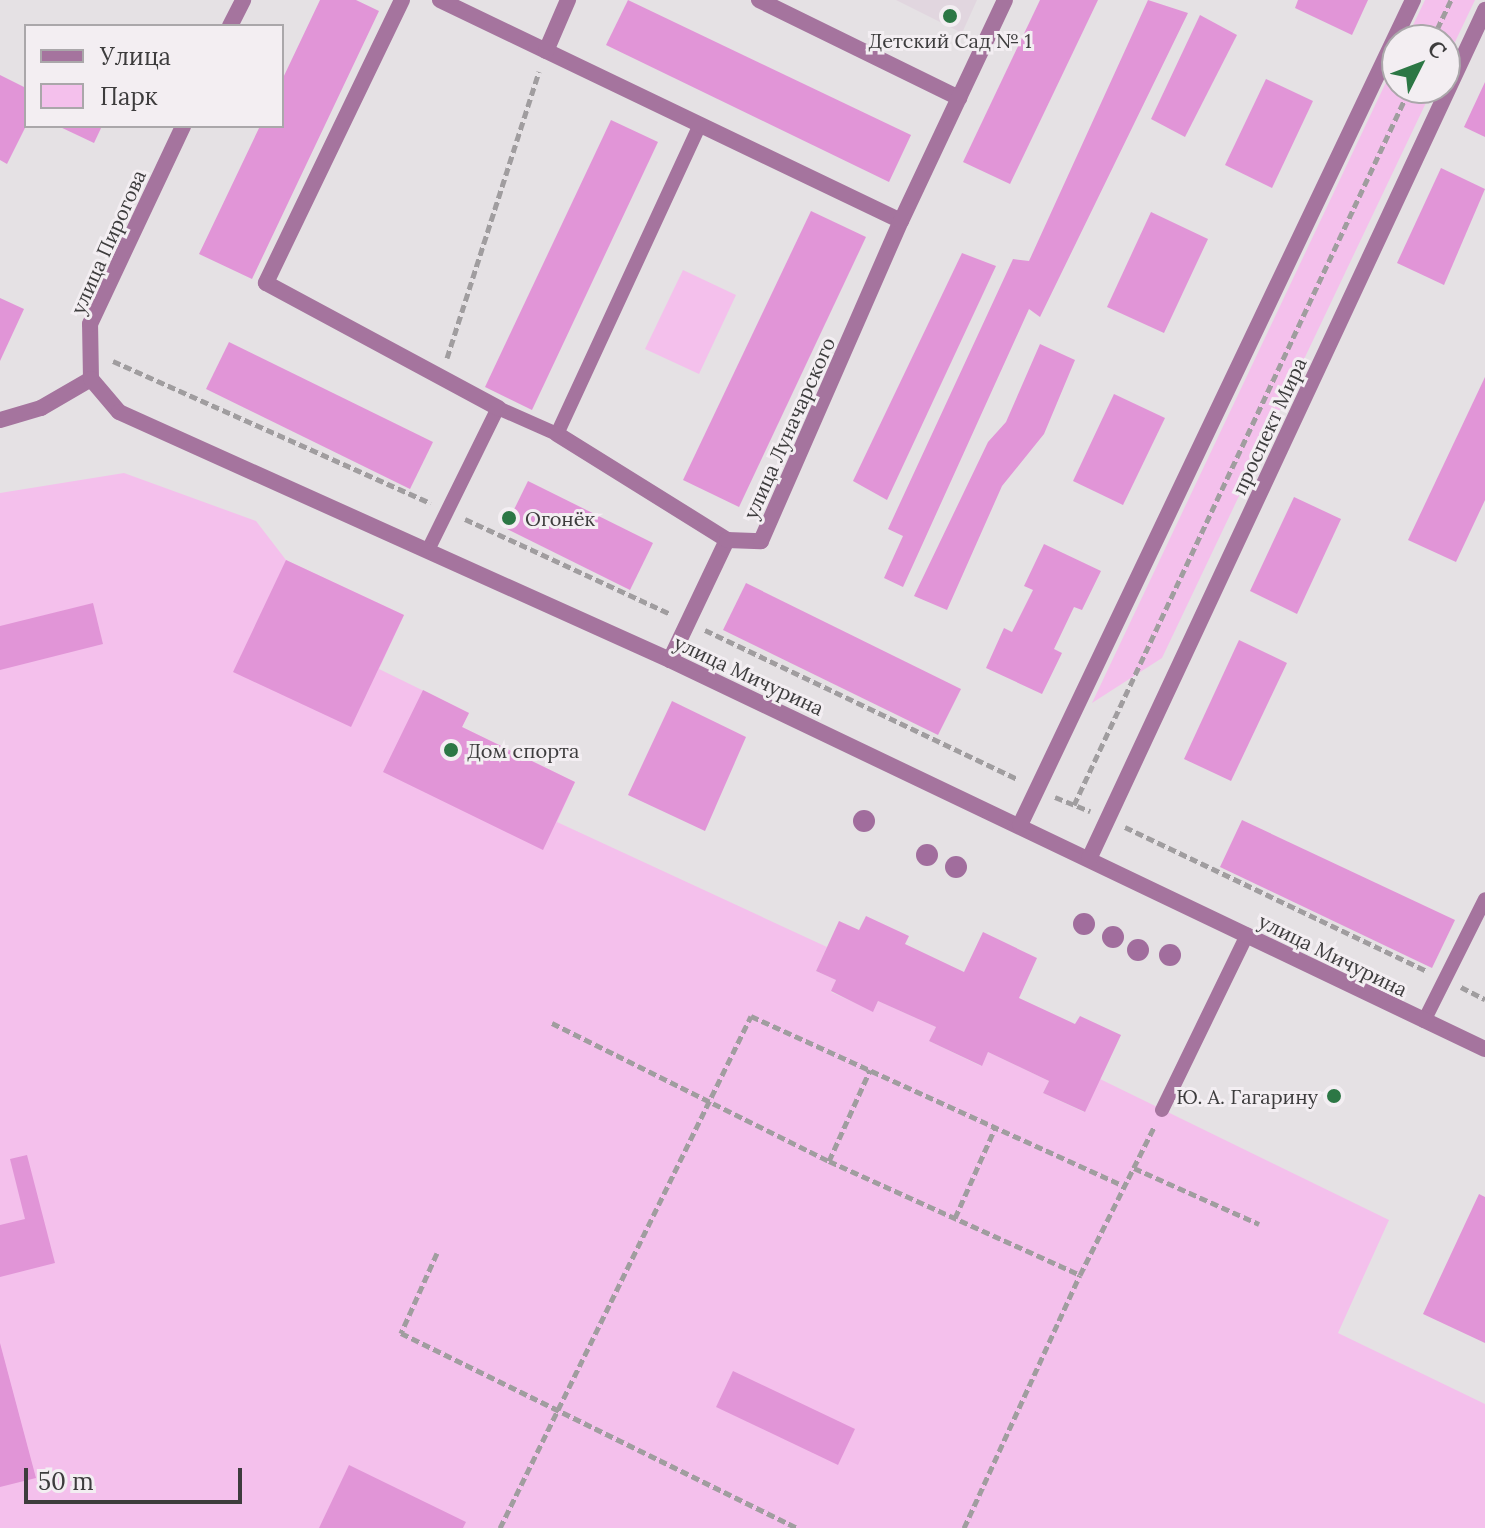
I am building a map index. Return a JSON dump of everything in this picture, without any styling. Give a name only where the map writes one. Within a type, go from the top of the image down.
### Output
[{"type":"street","points":[[231,24],[243,0]]},
{"type":"street","points":[[402,0],[266,283],[498,408]]},
{"type":"street","points":[[440,0],[901,221]]},
{"type":"street","points":[[546,51],[568,0]]},
{"type":"street","points":[[759,0],[959,98]]},
{"type":"street","name":"улица Луначарского","points":[[670,660],[727,540],[761,541],[901,221],[1005,0]]},
{"type":"street","points":[[1020,825],[1413,0]]},
{"type":"street","name":"проспект Мира","points":[[1089,859],[1485,10]]},
{"type":"street","name":"улица Пирогова","points":[[91,379],[90,324],[182,128]]},
{"type":"street","points":[[0,420],[41,408],[91,379]]},
{"type":"street","name":"улица Мичурина","points":[[91,379],[119,412],[670,660],[1485,1049]]},
{"type":"street","points":[[557,434],[727,540]]},
{"type":"lane","points":[[428,550],[498,408],[557,434],[700,125]]},
{"type":"lane","points":[[1424,1021],[1485,899]]},
{"type":"lane","points":[[1162,1110],[1247,935]]},
{"type":"path","points":[[1440,24],[1451,0]]},
{"type":"path","points":[[441,377],[546,51]]},
{"type":"path","points":[[1074,805],[1403,104]]},
{"type":"path","points":[[91,379],[116,358],[688,622],[1037,789],[1109,819],[1485,999]]},
{"type":"path","points":[[500,1528],[555,1408],[712,1104],[751,1016],[1124,1186]]},
{"type":"path","points":[[552,1023],[829,1161],[1080,1275]]},
{"type":"path","points":[[829,1161],[870,1070]]},
{"type":"path","points":[[964,1528],[1080,1275],[1162,1110]]},
{"type":"path","points":[[955,1219],[995,1128]]},
{"type":"path","points":[[1134,1168],[1259,1224]]},
{"type":"path","points":[[437,1253],[401,1333],[798,1528]]},
{"type":"shaded area","name":"Детский Сад № 1","points":[[896,0],[977,0],[962,33]]},
{"type":"green space","points":[[1425,0],[1475,0],[1461,29],[1461,24],[1414,24]]},
{"type":"green space","points":[[1381,93],[1381,104],[1425,104],[1162,658],[1092,703]]},
{"type":"green space","points":[[683,270],[736,295],[699,374],[645,349]]},
{"type":"green space","points":[[124,473],[256,521],[286,560],[404,615],[379,669],[469,713],[462,727],[575,782],[557,822],[827,947],[816,971],[836,980],[831,992],[873,1011],[878,1001],[936,1027],[929,1041],[981,1066],[988,1052],[1049,1081],[1043,1093],[1084,1112],[1100,1079],[1389,1220],[1338,1333],[1485,1404],[1485,1528],[0,1528],[0,493]]},
{"type":"building","points":[[320,0],[356,0],[379,11],[252,279],[199,254],[259,128],[284,128],[284,76]]},
{"type":"building","points":[[628,0],[911,135],[889,182],[606,45]]},
{"type":"building","points":[[1040,0],[1098,0],[1010,184],[963,162]]},
{"type":"building","points":[[1148,0],[1188,13],[1040,317],[1029,309],[903,587],[884,578],[903,536],[888,529],[1013,259],[1029,261]]},
{"type":"building","points":[[1298,0],[1368,0],[1352,35],[1295,8]]},
{"type":"building","points":[[1200,15],[1237,35],[1185,137],[1151,119]]},
{"type":"building","points":[[0,75],[24,87],[25,128],[7,164],[0,160]]},
{"type":"building","points":[[1266,79],[1313,101],[1272,188],[1225,165]]},
{"type":"building","points":[[1485,82],[1485,137],[1464,127]]},
{"type":"building","points":[[611,120],[658,142],[532,410],[485,387]]},
{"type":"building","points":[[62,128],[101,128],[94,143]]},
{"type":"building","points":[[1441,168],[1485,189],[1444,285],[1397,263]]},
{"type":"building","points":[[811,211],[866,237],[739,507],[683,480]]},
{"type":"building","points":[[1151,212],[1208,239],[1164,333],[1107,307]]},
{"type":"building","points":[[962,253],[996,266],[887,500],[853,481]]},
{"type":"building","points":[[0,298],[24,309],[0,361]]},
{"type":"building","points":[[229,342],[433,442],[410,489],[206,389]]},
{"type":"building","points":[[1040,344],[1075,360],[1044,434],[1002,486],[947,610],[914,596],[988,442],[1006,422]]},
{"type":"building","points":[[1485,377],[1485,500],[1456,562],[1408,540]]},
{"type":"building","points":[[1114,394],[1165,418],[1123,505],[1073,481]]},
{"type":"building","points":[[528,481],[653,543],[630,590],[505,528]]},
{"type":"building","points":[[1294,497],[1341,519],[1297,614],[1250,591]]},
{"type":"building","points":[[1044,544],[1101,571],[1082,610],[1074,607],[1054,649],[1062,653],[1042,694],[986,668],[1004,628],[1012,632],[1033,590],[1024,586]]},
{"type":"building","points":[[286,560],[404,615],[351,727],[233,672]]},
{"type":"building","points":[[746,583],[961,689],[938,735],[723,630]]},
{"type":"building","points":[[93,603],[103,644],[0,670],[0,626]]},
{"type":"building","points":[[1239,640],[1287,663],[1231,781],[1184,759]]},
{"type":"building","name":"Дом спорта","points":[[423,690],[469,713],[462,727],[575,782],[543,850],[383,772]]},
{"type":"building","points":[[672,701],[746,737],[705,831],[628,795]]},
{"type":"building","points":[[1242,820],[1455,920],[1432,968],[1220,867]]},
{"type":"building","points":[[866,916],[909,936],[905,944],[964,972],[983,932],[1037,958],[1019,998],[1075,1024],[1080,1016],[1121,1035],[1085,1112],[1043,1093],[1049,1081],[988,1052],[982,1066],[929,1041],[936,1027],[878,1001],[873,1012],[831,991],[836,980],[816,971],[839,921],[859,930]]},
{"type":"building","points":[[27,1155],[55,1263],[0,1277],[0,1225],[25,1219],[10,1159]]},
{"type":"building","points":[[1479,1194],[1485,1197],[1485,1343],[1423,1314]]},
{"type":"building","points":[[0,1343],[36,1478],[0,1487]]},
{"type":"building","points":[[733,1371],[855,1429],[838,1465],[716,1407]]},
{"type":"building","points":[[349,1465],[466,1522],[463,1528],[319,1528]]},
{"type":"place","name":"Детский Сад № 1","points":[[950,16]]},
{"type":"place","name":"Огонёк","points":[[509,518]]},
{"type":"place","name":"Дом спорта","points":[[451,750]]},
{"type":"place","name":"Ю. А. Гагарину","points":[[1334,1096]]}]
